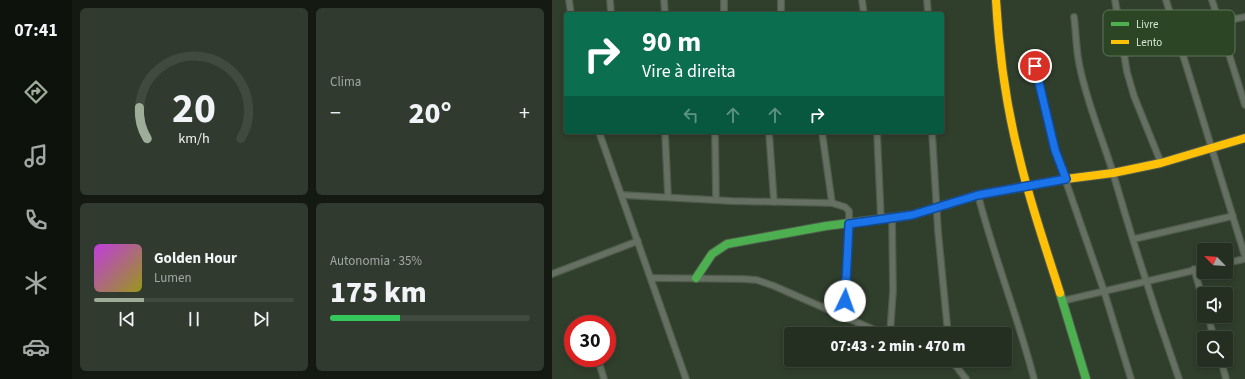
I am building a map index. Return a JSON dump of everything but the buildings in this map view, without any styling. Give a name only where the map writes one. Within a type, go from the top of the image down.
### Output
[{"type":"street","points":[[569,0],[571,12]]},
{"type":"street","points":[[610,0],[611,12]]},
{"type":"street","points":[[664,0],[665,12]]},
{"type":"street","points":[[724,0],[724,12]]},
{"type":"street","points":[[780,0],[781,12]]},
{"type":"street","points":[[862,0],[864,12]]},
{"type":"street","points":[[927,0],[928,12]]},
{"type":"street","points":[[996,0],[998,42],[1004,73],[1006,95],[1019,157],[1086,379]]},
{"type":"street","points":[[1115,0],[1117,10]]},
{"type":"street","points":[[1166,0],[1169,10]]},
{"type":"street","points":[[1212,0],[1215,10]]},
{"type":"street","points":[[1074,17],[1079,62],[1095,120],[1125,217],[1134,239],[1146,281],[1179,379]]},
{"type":"street","points":[[1235,19],[1245,17]]},
{"type":"street","points":[[1124,56],[1134,96],[1161,163]]},
{"type":"street","points":[[1184,56],[1213,147],[1245,256]]},
{"type":"street","points":[[1230,56],[1245,105]]},
{"type":"street","points":[[1035,66],[1055,150],[1104,291],[1131,379]]},
{"type":"street","points":[[601,134],[686,379]]},
{"type":"street","points":[[664,134],[668,196]]},
{"type":"street","points":[[715,134],[716,200]]},
{"type":"street","points":[[769,134],[774,202]]},
{"type":"street","points":[[822,134],[832,204]]},
{"type":"street","points":[[877,134],[881,220]]},
{"type":"street","points":[[932,134],[936,207],[947,327]]},
{"type":"street","points":[[696,278],[704,263],[716,248],[727,244],[826,226],[912,215],[978,195],[1029,187],[1066,179],[1112,173],[1161,163],[1245,138]]},
{"type":"street","points":[[622,195],[832,204],[845,207],[849,211],[849,224],[844,316]]},
{"type":"street","points":[[978,195],[989,236],[1022,333],[1034,379]]},
{"type":"street","points":[[1134,239],[1233,216]]},
{"type":"street","points":[[890,327],[893,291],[892,218]]},
{"type":"street","points":[[552,274],[638,241]]},
{"type":"street","points":[[1233,262],[1245,259]]},
{"type":"street","points":[[1194,269],[1199,287]]},
{"type":"street","points":[[1062,301],[1197,269]]},
{"type":"street","points":[[651,278],[757,280],[868,327]]},
{"type":"street","points":[[600,367],[604,379]]},
{"type":"street","points":[[957,367],[966,379]]},
{"type":"street","points":[[1223,367],[1226,379]]},
{"type":"traffic: fast","points":[[696,278],[712,254],[727,244],[826,226],[912,215],[945,205]]},
{"type":"traffic: fast","points":[[1060,293],[1086,379]]},
{"type":"traffic: slow","points":[[996,0],[1004,79],[1014,137],[1038,225],[1060,293]]},
{"type":"traffic: slow","points":[[945,205],[978,195],[1066,179],[1113,173],[1161,163],[1245,138]]},
{"type":"route","points":[[845,301],[849,224],[912,215],[954,201],[978,195],[1029,187],[1066,179],[1055,150],[1035,66]]}]
